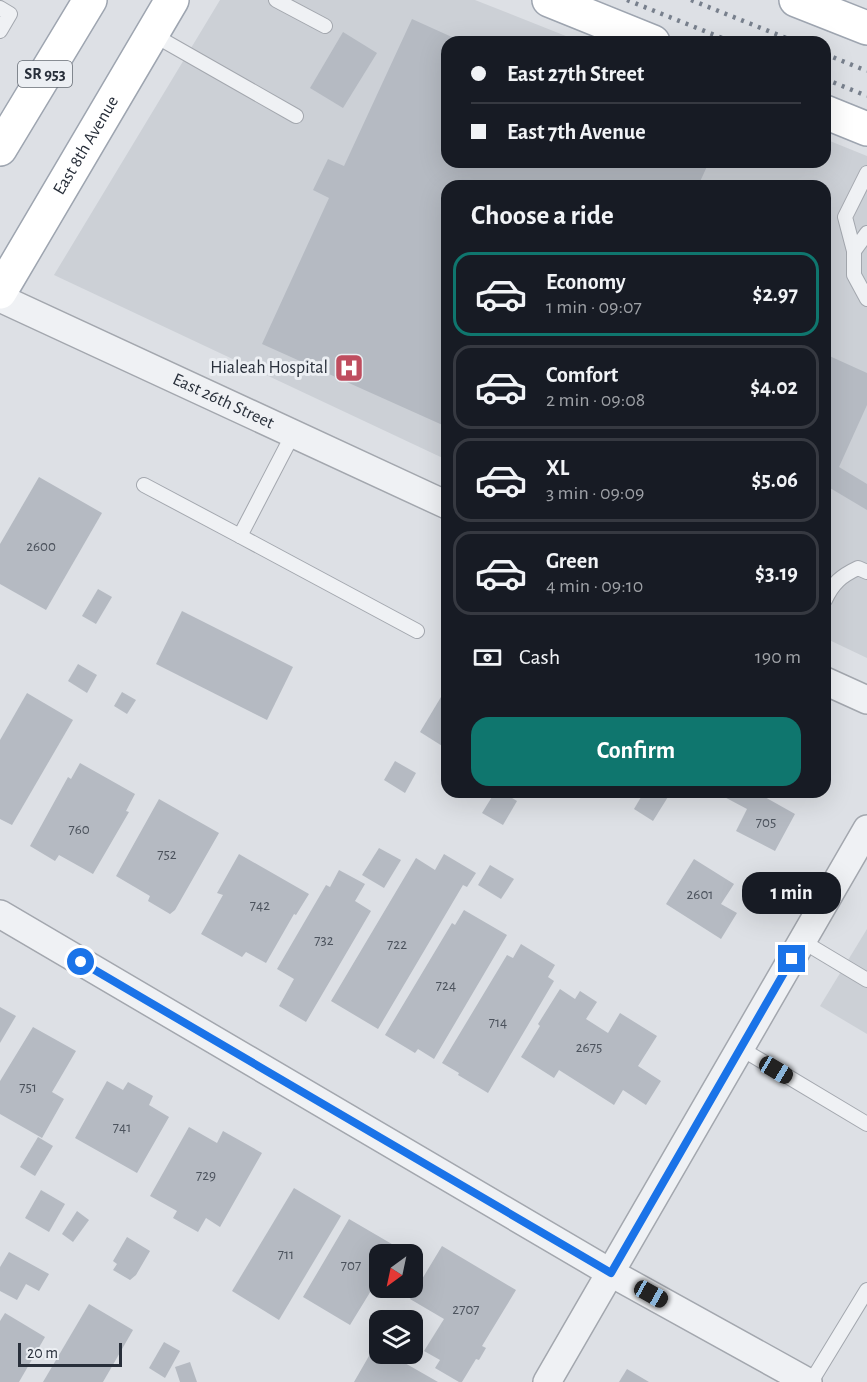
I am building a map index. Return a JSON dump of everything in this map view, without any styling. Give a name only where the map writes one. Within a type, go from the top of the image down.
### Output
[{"type":"main road","name":"East 8th Avenue","points":[[0,292],[172,0]]},
{"type":"main road","points":[[549,0],[638,36]]},
{"type":"main road","points":[[796,0],[867,28]]},
{"type":"main road","name":"SR 953","points":[[0,149],[13,117],[85,2]]},
{"type":"main road","points":[[831,114],[867,129]]},
{"type":"street","name":"East 26th Street","points":[[0,297],[441,502]]},
{"type":"street","points":[[831,684],[867,700]]},
{"type":"street","points":[[547,1382],[802,942],[860,857],[867,829]]},
{"type":"street","points":[[0,914],[611,1273],[809,1382]]},
{"type":"lane","points":[[276,0],[325,26]]},
{"type":"lane","points":[[0,8],[10,14],[0,31]]},
{"type":"lane","points":[[152,34],[296,116]]},
{"type":"lane","points":[[867,174],[845,217],[854,251],[854,275],[867,299]]},
{"type":"lane","points":[[854,251],[867,233]]},
{"type":"lane","points":[[240,536],[293,434]]},
{"type":"lane","points":[[144,485],[417,631]]},
{"type":"lane","points":[[831,587],[841,576],[858,568],[867,572]]},
{"type":"lane","points":[[802,942],[867,980]]},
{"type":"lane","points":[[740,1048],[867,1124]]},
{"type":"lane","points":[[809,1382],[867,1290]]},
{"type":"shaded area","name":"Hialeah Hospital","points":[[220,0],[475,0],[566,36],[441,36],[441,168],[831,168],[831,141],[867,156],[867,658],[831,641],[831,180],[441,180],[441,457],[54,275]]},
{"type":"shaded area","points":[[867,929],[867,1034],[820,1006]]},
{"type":"building","points":[[412,19],[450,36],[441,36],[441,168],[706,168],[701,180],[441,180],[441,424],[262,344],[329,198],[313,190],[328,159],[344,166]]},
{"type":"building","points":[[343,32],[377,53],[343,108],[310,88]]},
{"type":"building","points":[[831,357],[867,373],[867,405],[839,467],[867,484],[867,510],[831,489]]},
{"type":"building","points":[[39,477],[102,513],[46,610],[0,584],[0,544]]},
{"type":"building","points":[[98,589],[112,597],[96,624],[82,616]]},
{"type":"building","points":[[182,611],[293,667],[267,720],[156,664]]},
{"type":"building","points":[[78,664],[97,675],[87,693],[68,681]]},
{"type":"building","points":[[122,692],[136,700],[127,714],[114,706]]},
{"type":"building","points":[[27,693],[73,720],[12,825],[0,819],[0,740]]},
{"type":"building","points":[[441,697],[441,745],[420,732]]},
{"type":"building","points":[[395,761],[416,773],[405,793],[384,780]]},
{"type":"building","points":[[80,763],[135,794],[126,811],[129,812],[93,874],[59,855],[55,861],[30,846],[68,777],[71,779]]},
{"type":"building","points":[[491,798],[512,798],[517,801],[503,825],[482,813]]},
{"type":"building","points":[[640,798],[667,798],[653,821],[634,809]]},
{"type":"building","points":[[726,798],[767,798],[795,814],[775,851],[736,831],[747,809]]},
{"type":"building","points":[[159,799],[219,833],[175,910],[170,914],[148,901],[150,896],[116,876]]},
{"type":"building","points":[[379,848],[401,860],[384,888],[362,875]]},
{"type":"building","points":[[239,854],[309,894],[296,915],[294,914],[266,963],[246,952],[242,957],[201,934],[223,895],[217,893]]},
{"type":"building","points":[[444,854],[476,873],[467,887],[463,885],[378,1029],[331,1001],[416,858],[435,870]]},
{"type":"building","points":[[694,859],[734,884],[721,904],[737,913],[721,939],[666,904]]},
{"type":"building","points":[[490,865],[514,879],[501,899],[478,885]]},
{"type":"building","points":[[339,870],[365,884],[355,901],[371,911],[306,1022],[279,1006],[294,979],[277,969],[326,885],[330,887]]},
{"type":"building","points":[[464,910],[507,935],[434,1059],[418,1049],[415,1053],[385,1035],[452,923],[455,925]]},
{"type":"building","points":[[521,944],[555,965],[548,977],[554,981],[488,1093],[442,1063],[507,955],[513,958]]},
{"type":"building","points":[[560,989],[575,999],[580,991],[597,1002],[586,1019],[608,1033],[620,1013],[657,1036],[638,1066],[661,1081],[646,1105],[623,1090],[614,1105],[559,1070],[554,1078],[521,1057]]},
{"type":"building","points":[[0,1007],[16,1016],[0,1043]]},
{"type":"building","points":[[33,1027],[76,1051],[52,1092],[64,1099],[42,1138],[0,1114],[0,1081]]},
{"type":"building","points":[[107,1081],[123,1090],[128,1082],[153,1096],[149,1105],[169,1117],[137,1173],[75,1138]]},
{"type":"building","points":[[189,1127],[217,1143],[223,1131],[262,1153],[220,1227],[206,1218],[198,1232],[173,1218],[177,1211],[150,1196]]},
{"type":"building","points":[[38,1137],[53,1146],[35,1176],[20,1167]]},
{"type":"building","points":[[294,1188],[341,1216],[279,1320],[232,1291]]},
{"type":"building","points":[[41,1190],[65,1204],[49,1232],[25,1218]]},
{"type":"building","points":[[77,1211],[89,1220],[73,1242],[62,1234]]},
{"type":"building","points":[[349,1219],[392,1244],[369,1244],[369,1294],[350,1325],[303,1297]]},
{"type":"building","points":[[127,1237],[150,1251],[136,1275],[130,1280],[113,1270],[117,1264],[113,1261]]},
{"type":"building","points":[[442,1246],[516,1290],[482,1346],[486,1348],[479,1360],[476,1359],[462,1382],[435,1368],[440,1360],[424,1351],[444,1319],[410,1299],[423,1298],[423,1277]]},
{"type":"building","points":[[9,1252],[49,1274],[39,1291],[26,1284],[17,1300],[0,1291],[0,1267]]},
{"type":"building","points":[[89,1304],[133,1330],[103,1382],[43,1382]]},
{"type":"building","points":[[5,1313],[45,1337],[19,1382],[0,1382],[0,1321]]},
{"type":"building","points":[[164,1342],[180,1351],[165,1378],[149,1368]]},
{"type":"building","points":[[369,1356],[369,1364],[406,1364],[438,1382],[354,1382]]},
{"type":"building","points":[[190,1362],[197,1382],[180,1382],[175,1367]]},
{"type":"building","points":[[627,1369],[649,1382],[619,1382]]},
{"type":"railway","points":[[627,0],[717,36]]},
{"type":"railway","points":[[691,0],[781,36]]},
{"type":"railway","points":[[831,56],[867,71]]},
{"type":"railway","points":[[831,81],[867,96]]},
{"type":"place","name":"Hialeah Hospital","points":[[349,368]]},
{"type":"route","points":[[81,962],[611,1273],[792,959]]}]
